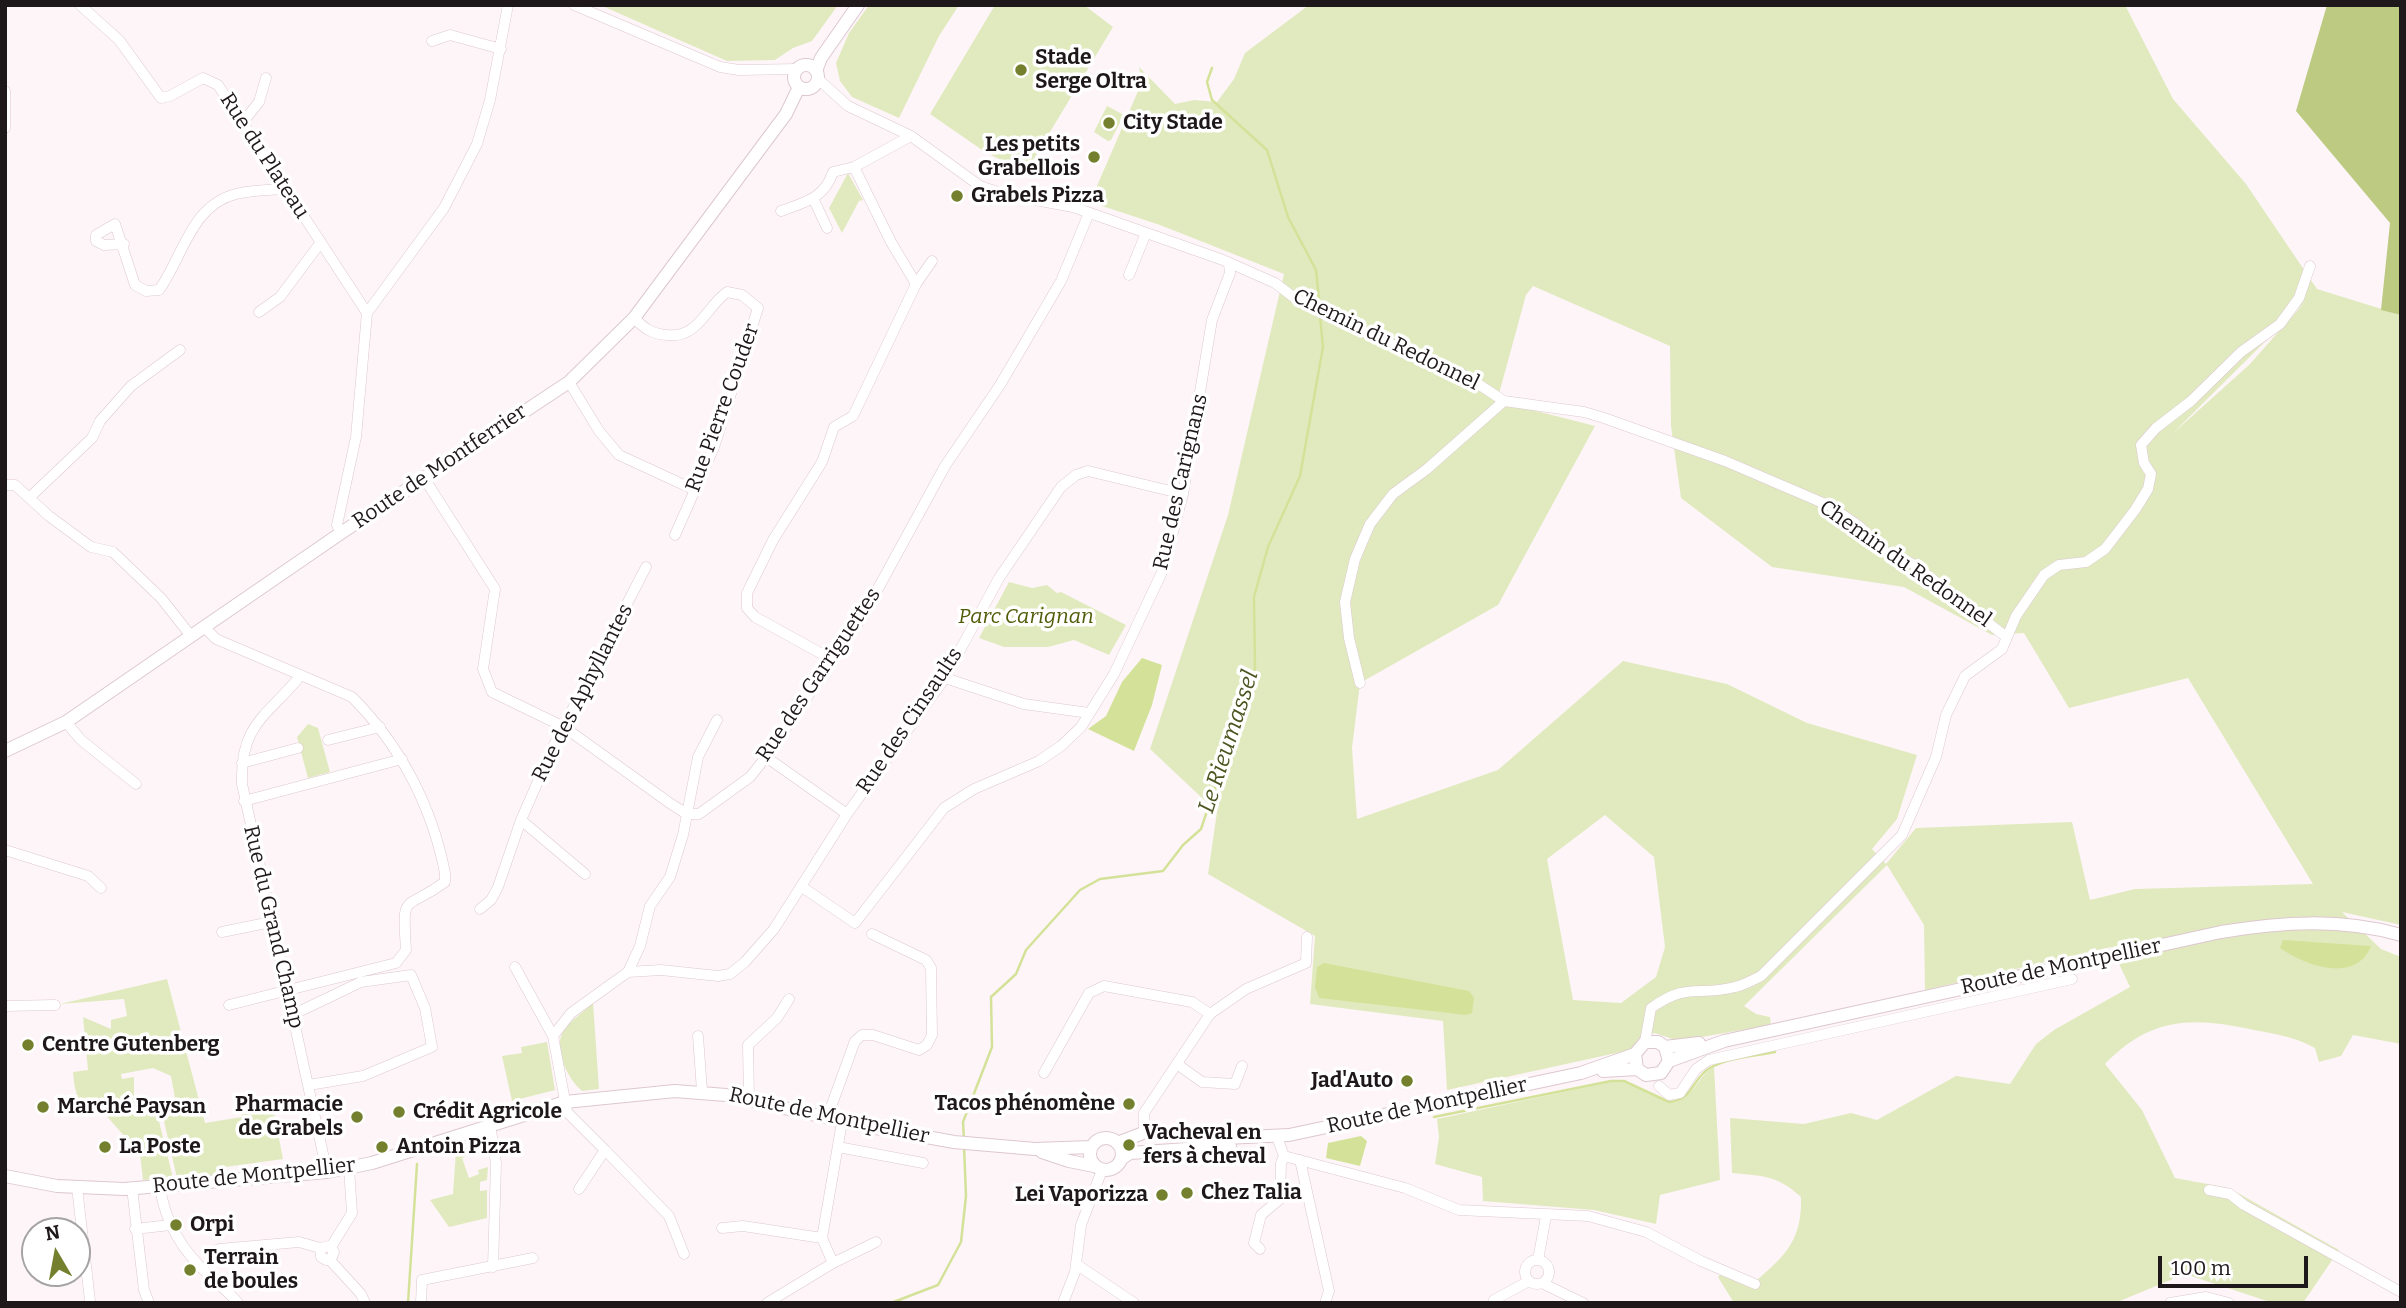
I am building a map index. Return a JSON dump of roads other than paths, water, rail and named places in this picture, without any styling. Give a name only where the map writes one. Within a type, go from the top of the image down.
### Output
[{"type":"street","name":"Rue du Plateau","points":[[80,5],[119,40],[161,98],[170,96],[193,81],[210,79],[218,85],[368,313]]},
{"type":"street","points":[[341,533],[337,525],[356,437],[368,313],[444,208],[477,144],[501,49],[508,5]]},
{"type":"street","points":[[574,5],[720,67],[782,70],[809,79]]},
{"type":"street","name":"Route de Montferrier","points":[[5,751],[66,722],[341,533],[569,382],[634,318],[809,79],[858,5]]},
{"type":"street","points":[[432,41],[450,35],[501,49]]},
{"type":"street","points":[[243,122],[259,102],[265,78]]},
{"type":"street","name":"Chemin du Redonnel","points":[[809,79],[848,106],[911,136],[980,186],[1089,213],[1275,282],[1329,317],[1466,376],[1504,401],[1584,412],[1604,418],[1725,461],[1830,506],[1859,526],[1884,551],[1913,564],[2005,636],[2002,649],[1965,676],[1958,687],[1945,715],[1936,757],[1902,835],[1761,976],[1735,987],[1690,989],[1671,994],[1651,1008],[1647,1027],[1654,1043]]},
{"type":"street","points":[[5,91],[5,128]]},
{"type":"street","points":[[781,211],[828,189],[833,172],[854,167],[911,136]]},
{"type":"street","points":[[854,167],[891,243],[916,284]]},
{"type":"street","points":[[124,244],[135,285],[146,291],[159,290],[196,222],[215,202],[236,194],[286,188]]},
{"type":"street","points":[[813,198],[827,228]]},
{"type":"street","name":"Rue des Garriguettes","points":[[687,814],[699,814],[750,777],[863,616],[945,466],[1000,385],[1061,281],[1089,213]]},
{"type":"street","points":[[1129,275],[1146,233]]},
{"type":"street","points":[[259,312],[280,297],[321,242]]},
{"type":"street","points":[[833,660],[755,617],[747,608],[747,593],[773,540],[822,461],[834,427],[853,416],[916,284],[932,261]]},
{"type":"street","name":"Rue des Carignans","points":[[802,887],[855,923],[944,808],[974,789],[1050,754],[1081,727],[1114,674],[1163,570],[1183,494],[1212,320],[1230,273],[1228,264]]},
{"type":"street","points":[[2005,636],[2044,575],[2059,565],[2086,562],[2105,549],[2122,531],[2148,489],[2151,474],[2144,463],[2141,445],[2156,428],[2191,401],[2241,352],[2280,324],[2299,298],[2310,266]]},
{"type":"street","name":"Rue Pierre Couder","points":[[634,318],[653,334],[681,337],[695,328],[727,292],[733,290],[757,304],[754,326],[734,388],[675,535]]},
{"type":"street","points":[[29,498],[92,438],[100,421],[131,386],[180,349]]},
{"type":"street","points":[[569,382],[599,431],[619,455],[695,490]]},
{"type":"street","name":"Chemin du Redonnel","points":[[1360,683],[1349,638],[1345,602],[1355,559],[1370,524],[1393,494],[1427,469],[1504,401]]},
{"type":"street","name":"Rue des Cinsaults","points":[[802,887],[847,814],[945,678],[999,578],[1061,487],[1070,479],[1088,471],[1183,494]]},
{"type":"street","points":[[424,478],[495,589],[483,669],[486,683],[492,692],[564,727],[687,814]]},
{"type":"street","points":[[5,485],[15,485],[91,547],[113,552],[161,598],[191,636]]},
{"type":"street","name":"Rue des Aphyllantes","points":[[480,909],[491,900],[498,887],[521,820],[564,727],[646,567]]},
{"type":"street","points":[[204,627],[216,639],[352,697],[380,727],[418,787],[443,864],[445,882],[411,900],[404,910],[407,950],[403,958],[396,963],[288,993],[229,1005]]},
{"type":"street","name":"Rue du Grand Champ","points":[[282,693],[287,681],[286,669]]},
{"type":"street","name":"Rue du Grand Champ","points":[[301,675],[282,693],[253,730],[244,746],[242,763],[244,801],[327,1172]]},
{"type":"street","points":[[945,678],[1024,704],[1089,713]]},
{"type":"street","points":[[553,1036],[571,1013],[628,972],[640,946],[650,906],[670,877],[687,814],[698,757],[717,720]]},
{"type":"street","points":[[66,722],[81,740],[135,784]]},
{"type":"street","points":[[328,740],[380,727]]},
{"type":"street","points":[[242,763],[298,748]]},
{"type":"street","points":[[766,757],[847,814]]},
{"type":"street","points":[[244,801],[402,759]]},
{"type":"street","points":[[521,820],[585,874]]},
{"type":"street","points":[[5,850],[88,876],[101,888]]},
{"type":"street","points":[[628,972],[661,970],[711,976],[730,974],[745,962],[774,929],[802,887]]},
{"type":"street","points":[[222,932],[271,922]]},
{"type":"street","name":"Route de Montpellier","points":[[1581,1073],[1637,1069],[1646,1075],[1657,1076],[1670,1062],[1724,1041],[2248,927],[2331,923],[2401,935]]},
{"type":"street","points":[[827,1118],[855,1041],[862,1035],[873,1035],[919,1050],[927,1045],[932,1035],[931,968],[926,960],[872,934]]},
{"type":"street","points":[[1116,1143],[1143,1130],[1144,1113],[1210,1014],[1245,989],[1306,963],[1307,937]]},
{"type":"street","points":[[515,967],[553,1036],[569,1116],[669,1216],[684,1254]]},
{"type":"street","points":[[292,1015],[361,982],[411,975],[425,1008],[432,1048],[363,1076],[309,1085]]},
{"type":"street","points":[[1659,1086],[1664,1092],[1675,1095],[1685,1089],[1696,1069],[1709,1060],[2072,979]]},
{"type":"street","points":[[1044,1073],[1090,993],[1104,986],[1192,1002],[1210,1014]]},
{"type":"street","points":[[749,1099],[748,1045],[777,1018],[789,999]]},
{"type":"street","points":[[5,1006],[55,1005]]},
{"type":"street","points":[[698,1036],[702,1091]]},
{"type":"street","name":"Route de Montpellier","points":[[1654,1043],[1724,1041]]},
{"type":"street","points":[[1637,1069],[1635,1054],[1654,1043],[1670,1062]]},
{"type":"street","name":"Route de Montpellier","points":[[1121,1159],[1130,1153],[1253,1143],[1581,1073],[1635,1054]]},
{"type":"street","points":[[1177,1065],[1202,1082],[1235,1084],[1242,1066]]},
{"type":"street","name":"Route de Montpellier","points":[[5,1176],[77,1188],[132,1188],[327,1172],[349,1168],[565,1102],[654,1092],[702,1091],[749,1099],[842,1122],[954,1142],[1035,1149],[1091,1147]]},
{"type":"street","points":[[833,1263],[822,1238],[842,1122]]},
{"type":"street","points":[[490,1124],[496,1163],[493,1267]]},
{"type":"street","name":"Route de Montpellier","points":[[1143,1130],[1204,1139],[1274,1137]]},
{"type":"street","points":[[1169,1150],[1171,1134]]},
{"type":"street","points":[[1274,1137],[1284,1156],[1405,1188],[1459,1210],[1588,1216],[1646,1232],[1701,1262],[1755,1284]]},
{"type":"street","points":[[1103,1139],[1116,1143],[1121,1150],[1121,1159],[1116,1167],[1098,1168],[1090,1157],[1091,1147],[1103,1139]]},
{"type":"street","points":[[838,1147],[923,1163]]},
{"type":"street","name":"Route de Montpellier","points":[[1035,1149],[1098,1168]]},
{"type":"street","points":[[579,1189],[605,1150]]},
{"type":"street","points":[[1260,1249],[1254,1243],[1261,1215],[1280,1199],[1281,1163],[1284,1156]]},
{"type":"street","points":[[1300,1160],[1329,1291],[1325,1303]]},
{"type":"street","points":[[326,1247],[352,1213],[349,1168]]},
{"type":"street","points":[[1063,1303],[1072,1283],[1081,1225],[1098,1168]]},
{"type":"street","points":[[160,1187],[164,1214],[170,1225],[195,1262],[227,1289],[238,1303]]},
{"type":"street","points":[[77,1188],[90,1301]]},
{"type":"street","points":[[132,1188],[135,1229],[148,1302]]},
{"type":"street","points":[[2209,1189],[2230,1194],[2401,1292]]},
{"type":"street","points":[[1529,1281],[1526,1267],[1538,1259],[1546,1216]]},
{"type":"street","points":[[135,1229],[170,1225]]},
{"type":"street","points":[[722,1228],[743,1226],[822,1238]]},
{"type":"street","points":[[219,1249],[299,1242],[326,1247],[334,1252],[329,1259],[365,1303]]},
{"type":"street","points":[[767,1303],[833,1263],[876,1242]]},
{"type":"street","points":[[421,1303],[422,1280],[533,1258]]},
{"type":"street","points":[[1538,1259],[1546,1263],[1550,1270],[1548,1278],[1542,1283]]},
{"type":"street","points":[[1076,1264],[1134,1303]]},
{"type":"street","points":[[1494,1300],[1529,1281],[1542,1283],[1583,1303]]},
{"type":"street","points":[[2170,1303],[2206,1297],[2229,1303]]},
{"type":"waterway","name":"Le Rieumassel","points":[[1212,68],[1207,82],[1212,100],[1267,150],[1288,217],[1316,270],[1320,309]]},
{"type":"waterway","name":"Le Rieumassel","points":[[964,1140],[963,1122],[992,1047],[991,997],[1016,974],[1026,950],[1080,890],[1100,879],[1163,871],[1183,845],[1201,829],[1255,668],[1254,597],[1268,547],[1300,476],[1323,347],[1320,316]]},
{"type":"waterway","points":[[1434,1117],[1611,1081],[1624,1081],[1669,1102],[1677,1101],[1683,1098],[1699,1077],[1710,1068],[1733,1060],[1775,1052]]},
{"type":"waterway","name":"Le Rieumassel","points":[[891,1303],[938,1285],[961,1242],[966,1196],[964,1146]]},
{"type":"waterway","points":[[408,1303],[417,1164]]},
{"type":"place","name":"Stade Serge Oltra","points":[[1021,70]]},
{"type":"place","name":"City Stade","points":[[1109,123]]},
{"type":"place","name":"Les petits Grabellois","points":[[1094,157]]},
{"type":"place","name":"Grabels Pizza","points":[[957,196]]},
{"type":"place","name":"Centre Gutenberg","points":[[28,1045]]},
{"type":"place","name":"Jad'Auto","points":[[1407,1081]]},
{"type":"place","name":"Tacos phénomène","points":[[1129,1104]]},
{"type":"place","name":"Marché Paysan","points":[[43,1107]]},
{"type":"place","name":"Crédit Agricole","points":[[399,1112]]},
{"type":"place","name":"Pharmacie de Grabels","points":[[357,1117]]},
{"type":"place","name":"Vacheval en fers à cheval","points":[[1129,1145]]},
{"type":"place","name":"La Poste","points":[[105,1147]]},
{"type":"place","name":"Antoin Pizza","points":[[382,1147]]},
{"type":"place","name":"Chez Talia","points":[[1187,1193]]},
{"type":"place","name":"Lei Vaporizza","points":[[1162,1195]]},
{"type":"place","name":"Orpi","points":[[176,1225]]},
{"type":"place","name":"Terrain de boules","points":[[190,1270]]},
{"type":"park label","name":"Parc Carignan","points":[[1026,617]]}]
